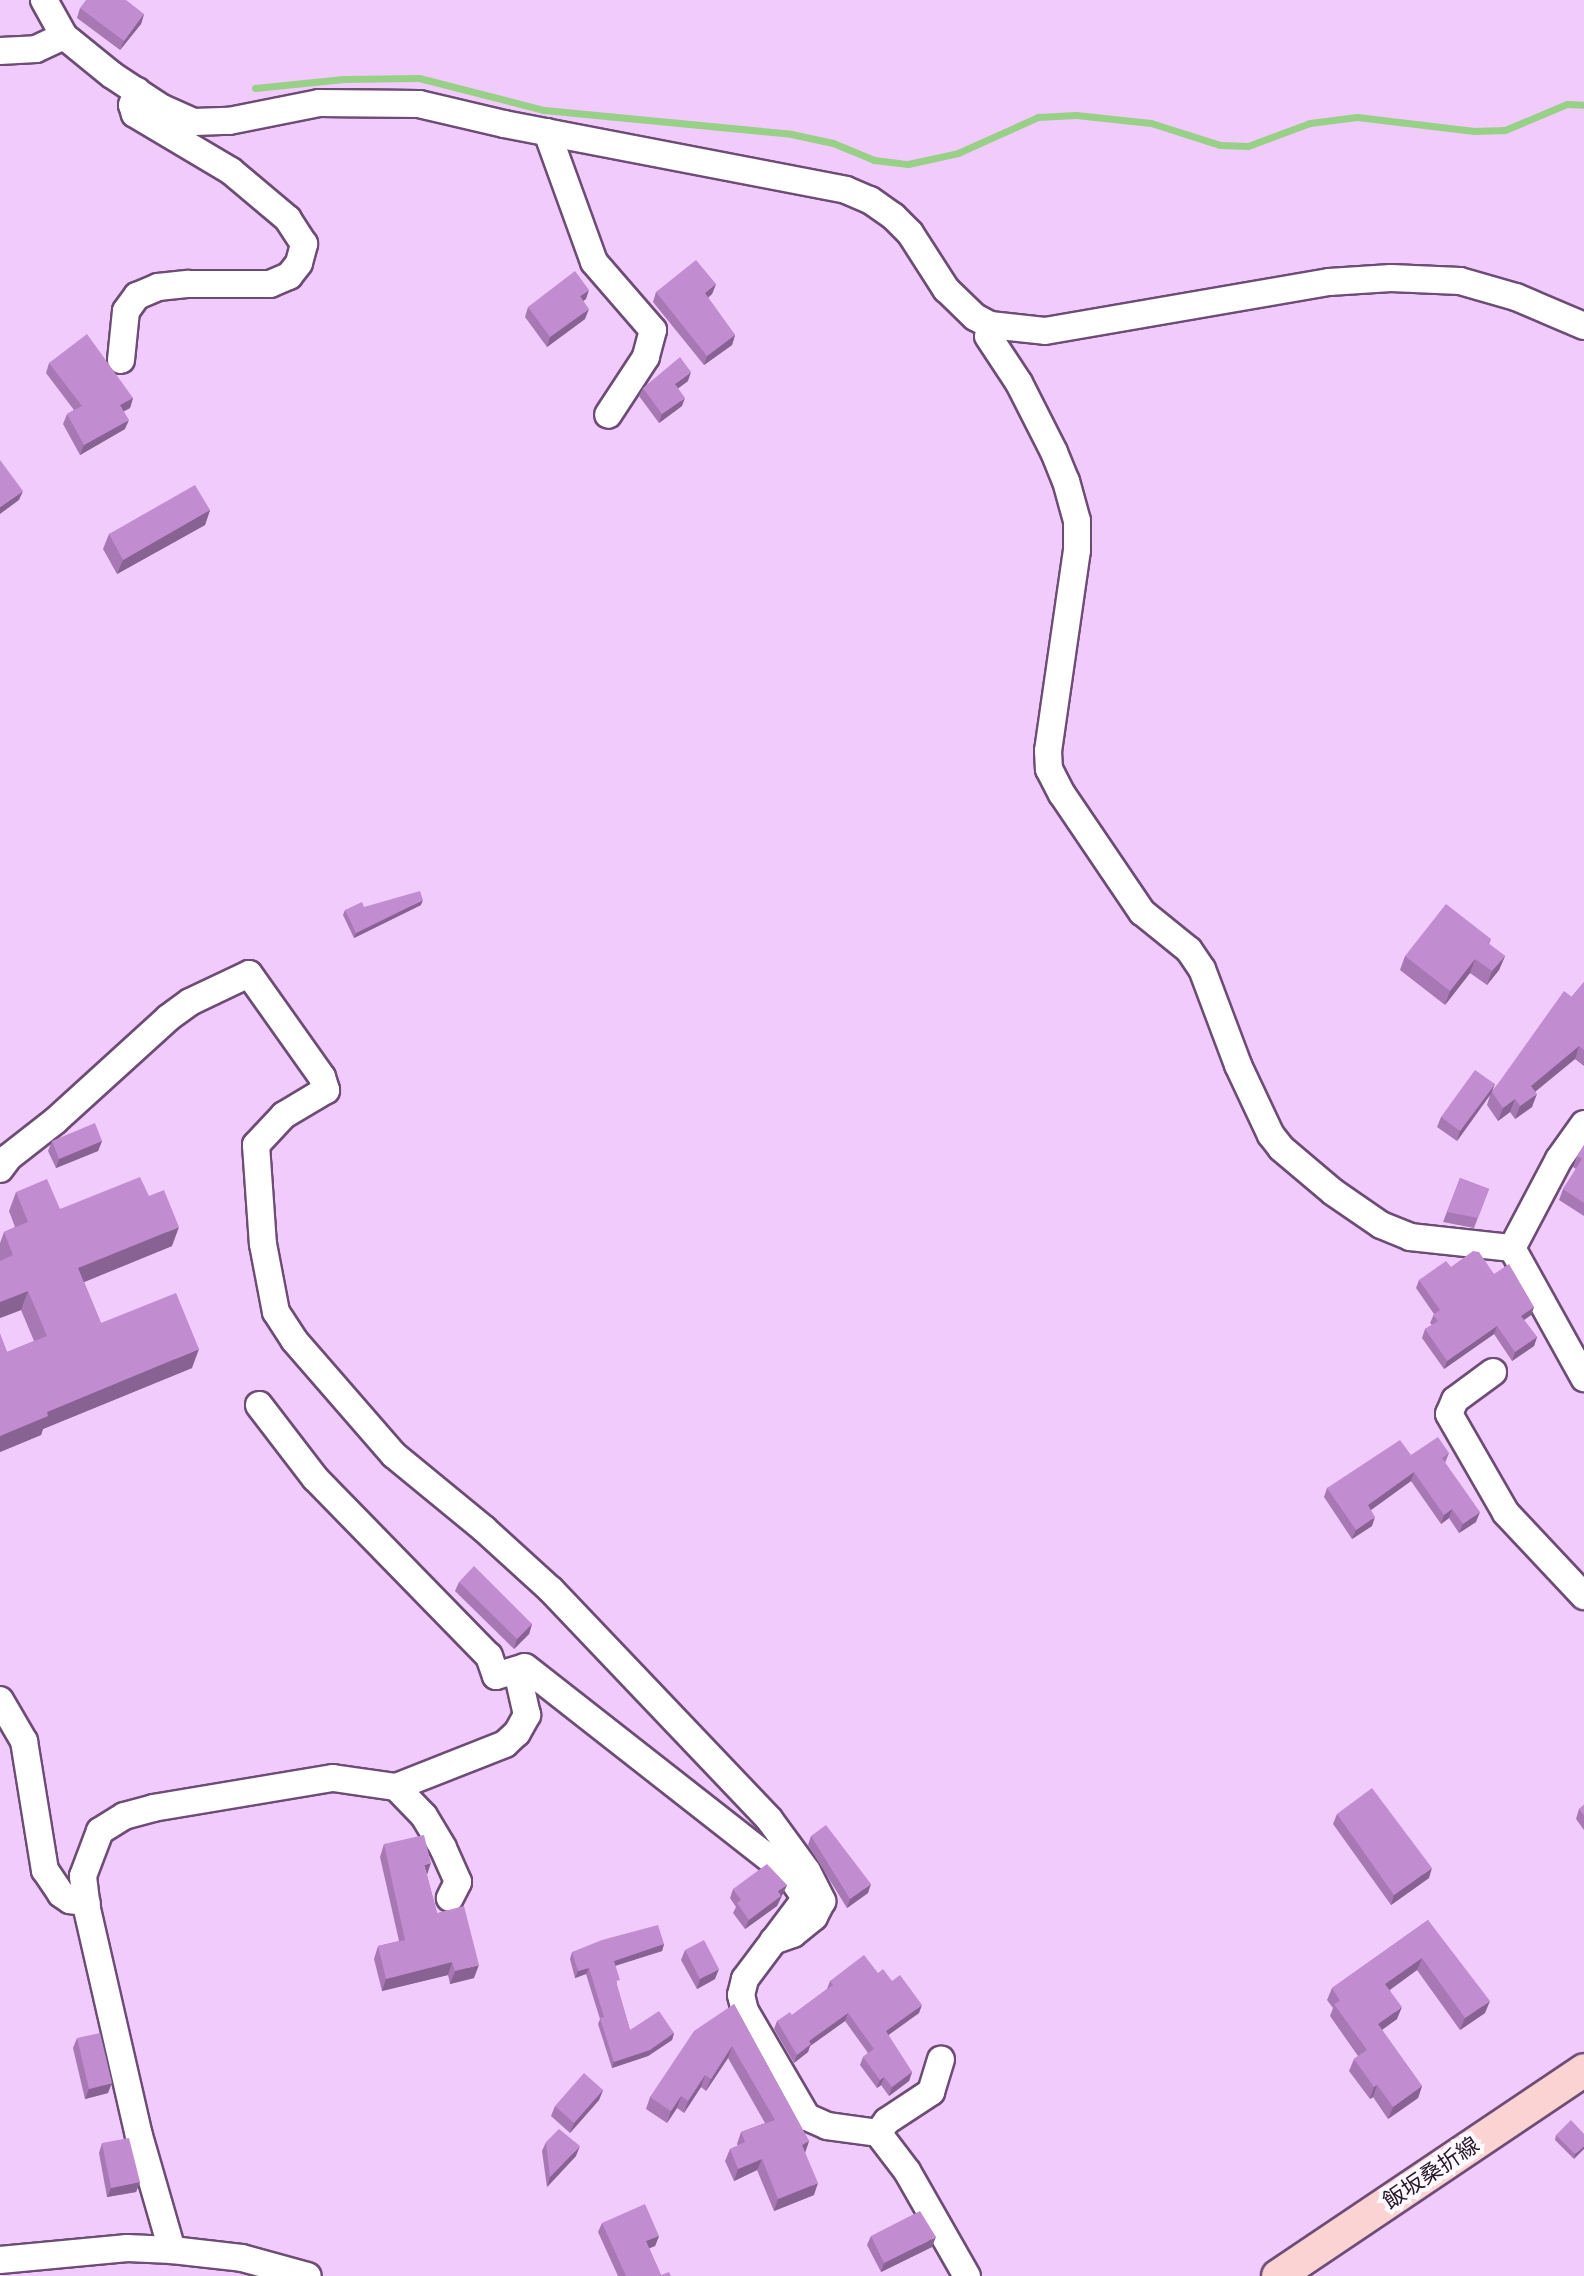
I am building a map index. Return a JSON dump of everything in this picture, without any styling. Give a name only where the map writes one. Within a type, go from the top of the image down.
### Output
[{"type":"main road","name":"飯坂桑折線","points":[[1278,2276],[1584,2070]]},
{"type":"street","points":[[44,0],[64,36],[162,108],[194,122],[229,121],[319,103],[381,101],[419,104],[846,190],[870,200],[910,233],[946,289],[975,317],[990,325],[1045,331],[1329,282],[1391,278],[1460,281],[1516,297],[1584,326]]},
{"type":"street","points":[[0,51],[36,49],[64,36]]},
{"type":"street","points":[[121,360],[126,311],[137,296],[158,287],[189,284],[270,284],[289,276],[299,263],[304,244],[288,219],[231,171],[150,126],[135,114],[132,105],[137,91]]},
{"type":"street","points":[[547,132],[594,262],[653,330],[646,357],[608,415]]},
{"type":"street","points":[[988,336],[1019,383],[1054,452],[1077,521],[1075,565],[1048,751],[1049,769],[1062,794],[1142,912],[1189,950],[1202,969],[1238,1065],[1271,1135],[1281,1148],[1333,1192],[1381,1225],[1425,1239],[1512,1248]]},
{"type":"street","points":[[0,1169],[9,1157],[55,1121],[168,1018],[190,1002],[249,974],[322,1077],[326,1090],[284,1115],[256,1145],[263,1244],[276,1312],[294,1340],[394,1455],[484,1529],[551,1590],[769,1819],[807,1871],[822,1901],[814,1917],[793,1934],[773,1941]]},
{"type":"street","points":[[1512,1248],[1559,1159],[1584,1124]]},
{"type":"street","points":[[1512,1248],[1584,1378]]},
{"type":"street","points":[[1493,1372],[1455,1400],[1449,1414],[1506,1513],[1584,1596]]},
{"type":"street","points":[[259,1405],[315,1478],[489,1656],[496,1676],[525,1667],[788,1873],[804,1896],[745,1979],[741,1995],[745,2011],[807,2117],[827,2126],[878,2133],[907,2171],[967,2276]]},
{"type":"street","points":[[172,2250],[139,2136],[87,1903],[83,1876],[100,1831],[124,1816],[333,1778],[396,1787],[505,1744],[517,1733],[527,1715],[527,1706],[517,1671]]},
{"type":"street","points":[[0,1700],[24,1741],[45,1870],[61,1894],[70,1900],[87,1903]]},
{"type":"street","points":[[396,1787],[424,1816],[443,1848],[458,1882],[450,1898]]},
{"type":"street","points":[[878,2133],[887,2121],[931,2092],[941,2060]]},
{"type":"street","points":[[0,2260],[127,2248],[172,2250],[242,2258],[308,2276]]},
{"type":"building","points":[[86,0],[126,0],[144,14],[124,41],[80,8]]},
{"type":"building","points":[[696,260],[716,284],[705,293],[735,335],[707,356],[656,292]]},
{"type":"building","points":[[575,271],[589,290],[580,296],[589,309],[550,337],[528,307]]},
{"type":"building","points":[[87,334],[133,398],[120,405],[129,420],[84,445],[67,414],[82,406],[49,363]]},
{"type":"building","points":[[680,357],[691,372],[675,384],[685,398],[662,414],[643,388]]},
{"type":"building","points":[[0,460],[23,491],[0,507]]},
{"type":"building","points":[[195,485],[210,510],[123,560],[109,534]]},
{"type":"building","points":[[420,891],[423,900],[356,933],[345,910],[362,902],[364,907]]},
{"type":"building","points":[[1446,904],[1491,939],[1488,943],[1505,956],[1492,971],[1475,959],[1450,991],[1405,956]]},
{"type":"building","points":[[1584,982],[1584,1050],[1579,1046],[1531,1086],[1537,1094],[1520,1106],[1515,1099],[1503,1108],[1492,1092],[1564,991],[1572,997]]},
{"type":"building","points":[[1475,1070],[1495,1084],[1460,1131],[1441,1117]]},
{"type":"building","points":[[95,1123],[102,1141],[59,1159],[52,1141]]},
{"type":"building","points":[[1584,1145],[1584,1203],[1563,1189],[1582,1159],[1577,1156]]},
{"type":"building","points":[[140,1177],[149,1196],[164,1190],[179,1227],[78,1268],[101,1323],[176,1293],[199,1349],[47,1412],[48,1416],[0,1436],[0,1334],[7,1352],[47,1336],[28,1291],[0,1302],[0,1261],[13,1255],[4,1232],[28,1222],[16,1192],[47,1179],[60,1209]]},
{"type":"building","points":[[1460,1178],[1489,1189],[1478,1218],[1447,1212]]},
{"type":"building","points":[[1473,1251],[1479,1252],[1494,1274],[1509,1264],[1534,1307],[1521,1316],[1537,1337],[1515,1352],[1497,1326],[1447,1361],[1425,1329],[1438,1321],[1433,1315],[1440,1310],[1419,1280],[1446,1261],[1451,1267]]},
{"type":"building","points":[[1438,1437],[1449,1453],[1442,1458],[1480,1512],[1463,1524],[1452,1509],[1444,1515],[1414,1472],[1368,1505],[1375,1517],[1356,1530],[1327,1488],[1400,1440],[1411,1455]]},
{"type":"building","points":[[474,1566],[532,1624],[517,1639],[459,1582]]},
{"type":"building","points":[[1372,1788],[1432,1868],[1394,1895],[1337,1814]]},
{"type":"building","points":[[826,1825],[871,1884],[850,1899],[811,1836]]},
{"type":"building","points":[[424,1835],[431,1863],[424,1865],[437,1913],[464,1906],[479,1965],[455,1971],[452,1962],[386,1979],[378,1946],[405,1940],[384,1844]]},
{"type":"building","points":[[767,1864],[787,1885],[778,1891],[781,1896],[749,1920],[737,1903],[741,1900],[733,1889]]},
{"type":"building","points":[[1428,1920],[1490,2001],[1465,2018],[1422,1958],[1385,1984],[1402,2007],[1378,2024],[1422,2086],[1393,2107],[1354,2059],[1367,2050],[1334,2004],[1340,2001],[1332,1988]]},
{"type":"building","points":[[658,1925],[664,1944],[614,1961],[620,1980],[616,1981],[630,2030],[659,2011],[674,2033],[650,2050],[614,2062],[589,1968],[578,1971],[572,1952],[602,1940]]},
{"type":"building","points":[[704,1940],[719,1969],[700,1979],[685,1950]]},
{"type":"building","points":[[864,1955],[878,1973],[883,1969],[892,1981],[900,1975],[922,2005],[886,2031],[912,2072],[892,2087],[884,2077],[880,2080],[863,2057],[874,2049],[848,2013],[809,2041],[811,2044],[797,2055],[777,2021],[790,2012],[792,2015],[833,1985],[830,1981]]},
{"type":"building","points":[[734,2004],[809,2141],[802,2145],[818,2183],[778,2199],[762,2159],[738,2169],[730,2149],[745,2142],[741,2132],[775,2120],[732,2046],[711,2079],[705,2075],[688,2101],[681,2096],[671,2111],[650,2097],[694,2031]]},
{"type":"building","points":[[100,2033],[112,2083],[89,2089],[77,2038]]},
{"type":"building","points":[[584,2073],[603,2090],[574,2123],[555,2106]]},
{"type":"building","points":[[1571,2120],[1584,2134],[1584,2146],[1575,2154],[1556,2135]]},
{"type":"building","points":[[559,2129],[580,2146],[550,2177],[546,2142]]},
{"type":"building","points":[[129,2138],[140,2182],[111,2188],[102,2143]]},
{"type":"building","points":[[645,2204],[659,2236],[646,2241],[661,2275],[669,2272],[671,2276],[626,2276],[602,2223]]},
{"type":"building","points":[[920,2211],[936,2237],[884,2263],[871,2236]]},
{"type":"waterway","points":[[255,88],[344,79],[419,78],[544,110],[791,134],[833,143],[874,160],[908,164],[958,153],[1038,117],[1076,115],[1151,123],[1220,145],[1248,146],[1310,123],[1357,117],[1474,131],[1505,130],[1567,104],[1584,105]]}]
